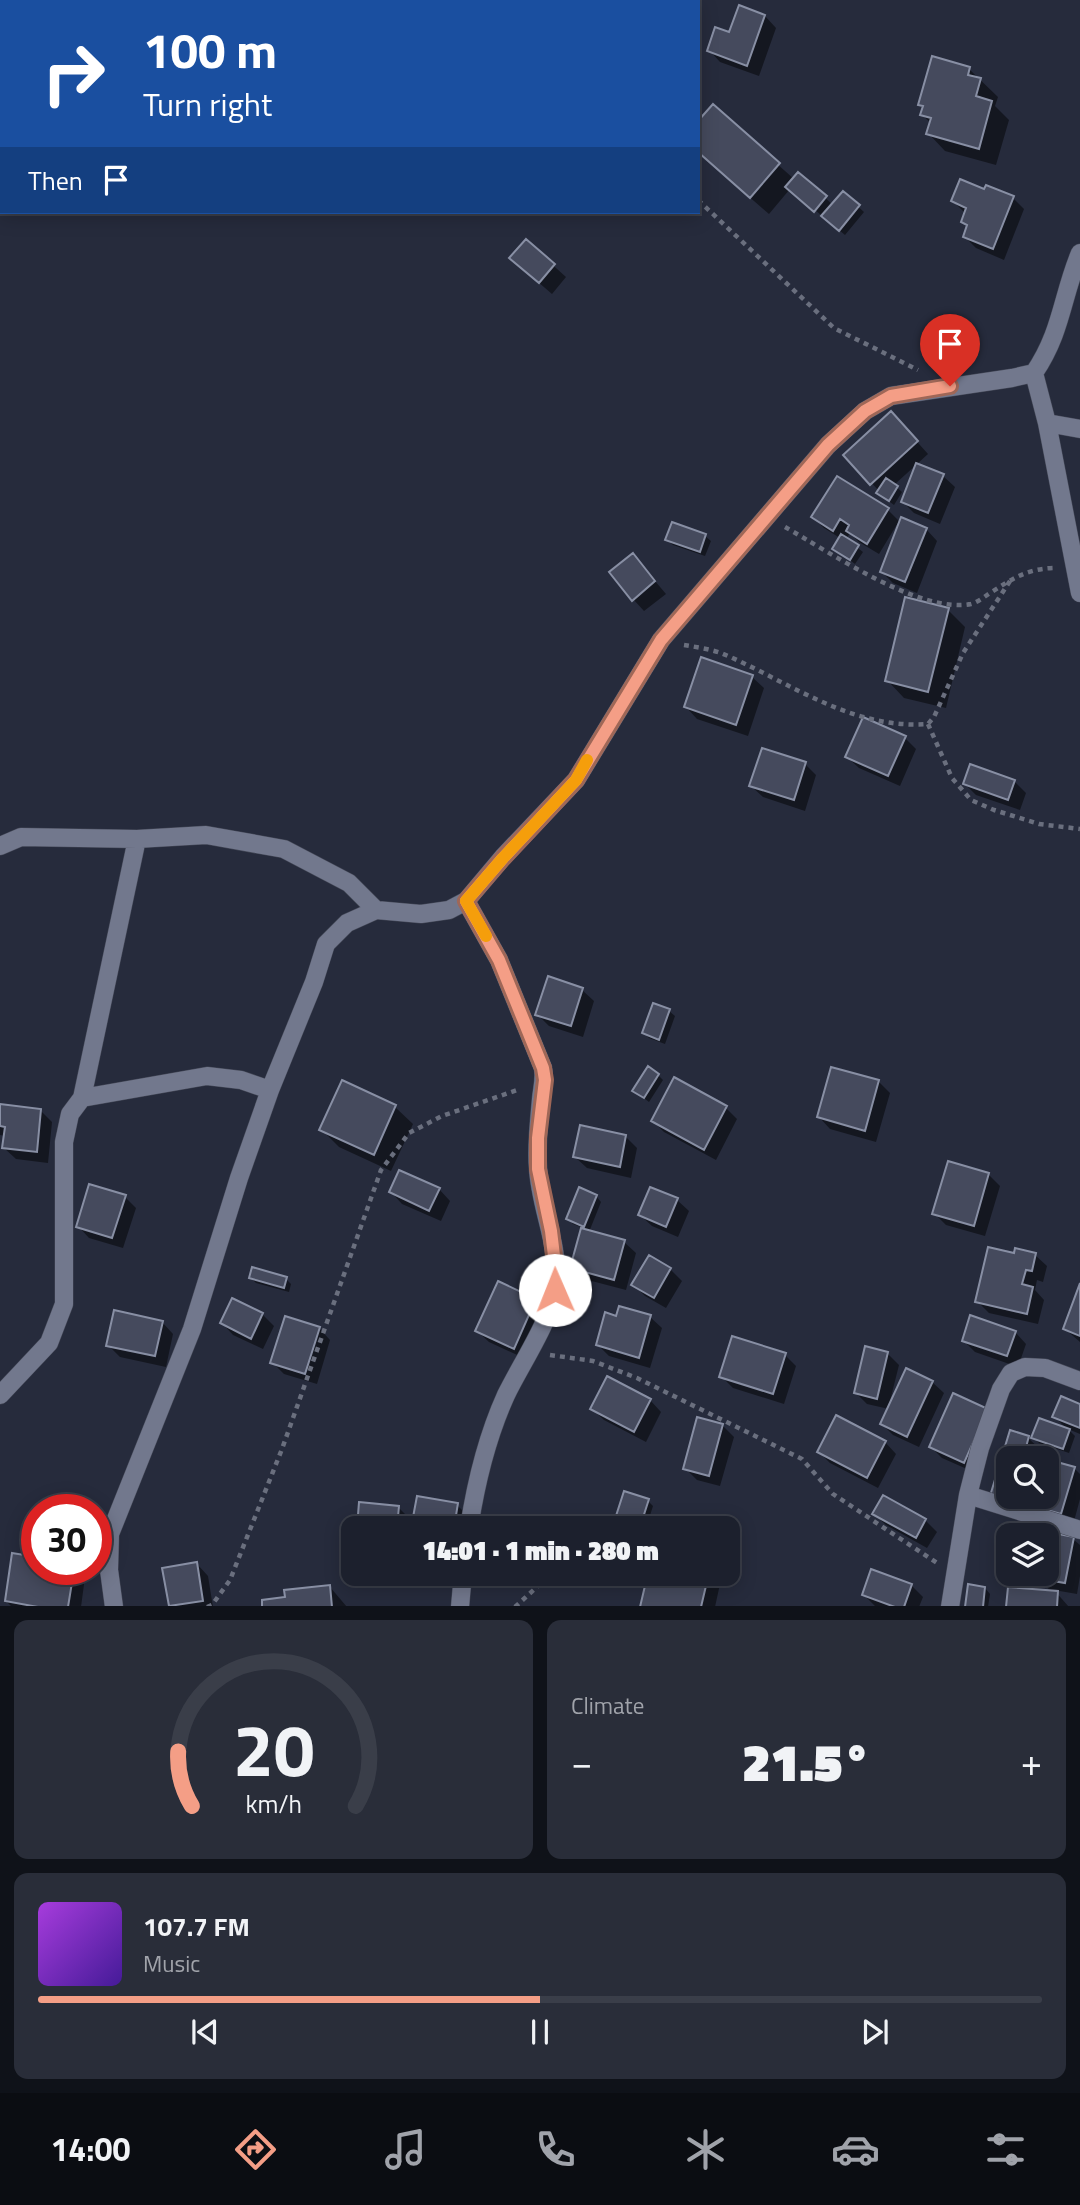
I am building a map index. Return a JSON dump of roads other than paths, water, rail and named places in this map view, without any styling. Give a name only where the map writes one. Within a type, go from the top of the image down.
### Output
[{"type":"street","points":[[114,1606],[109,1570],[110,1534],[192,1329],[239,1178],[326,944],[347,923],[376,910],[421,914],[449,910],[466,901],[576,780],[661,640],[828,445],[865,411],[891,396],[1034,373],[1058,329],[1080,253]]},
{"type":"street","points":[[1034,373],[1047,423],[1080,593]]},
{"type":"street","points":[[1047,423],[1080,429]]},
{"type":"street","points":[[0,846],[21,837],[136,839],[206,835],[284,849],[349,883],[376,910]]},
{"type":"street","points":[[0,1395],[49,1343],[64,1304],[64,1142],[70,1114],[82,1098],[136,839]]},
{"type":"street","points":[[466,901],[499,960],[543,1068],[545,1080],[538,1138],[538,1169],[555,1264],[555,1290],[546,1317],[505,1398],[492,1432],[477,1480],[471,1516]]},
{"type":"street","points":[[82,1098],[207,1076],[241,1080],[270,1090]]},
{"type":"street","points":[[950,1606],[968,1495],[980,1448],[1001,1389],[1011,1373],[1025,1367],[1045,1368],[1080,1381]]},
{"type":"street","points":[[968,1495],[1080,1530]]},
{"type":"street","points":[[460,1606],[462,1586]]}]
